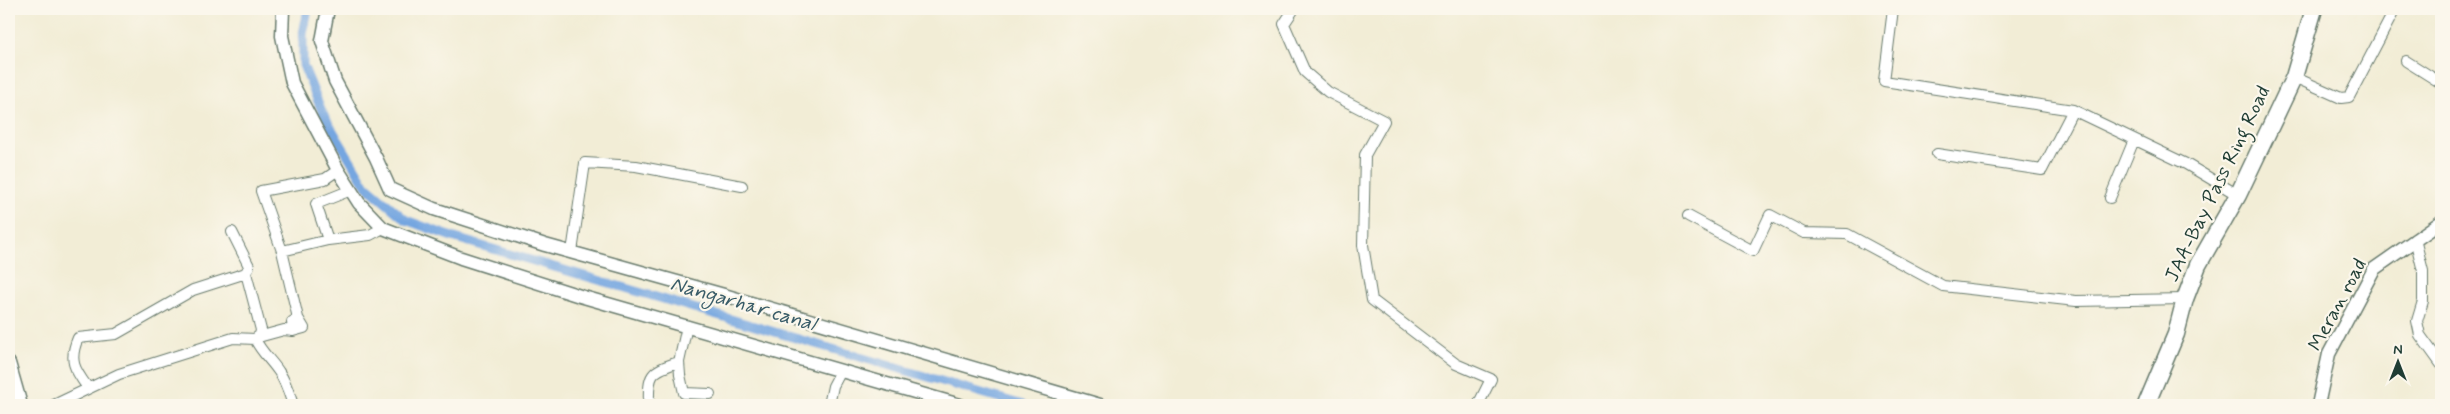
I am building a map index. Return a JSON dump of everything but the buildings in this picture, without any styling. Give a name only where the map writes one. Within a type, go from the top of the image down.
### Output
[{"type":"highway","name":"JAA-Bay Pass Ring Road","points":[[2146,405],[2176,334],[2185,299],[2198,265],[2238,195],[2294,77],[2314,9]]},
{"type":"street","points":[[283,9],[282,36],[292,83],[338,170],[359,203],[383,228],[461,258],[960,405]]},
{"type":"street","points":[[328,9],[322,41],[335,81],[376,158],[390,189],[434,209],[572,252],[1100,405]]},
{"type":"street","points":[[1294,9],[1284,24],[1305,72],[1328,92],[1384,121],[1365,155],[1363,245],[1372,300],[1456,364],[1491,379],[1478,405]]},
{"type":"street","points":[[1893,9],[1884,81],[2073,110],[2186,164],[2238,195]]},
{"type":"street","points":[[2294,77],[2341,98],[2349,97],[2392,14]]},
{"type":"street","points":[[2406,61],[2441,83]]},
{"type":"street","points":[[1937,154],[2042,170],[2073,110]]},
{"type":"street","points":[[2110,198],[2134,140]]},
{"type":"street","points":[[572,252],[585,163],[636,166],[742,186]]},
{"type":"street","points":[[54,405],[119,374],[233,338],[258,337],[284,330],[293,331],[304,328],[298,318],[282,251],[261,191],[324,180],[338,170]]},
{"type":"street","points":[[328,240],[316,204],[351,190]]},
{"type":"street","points":[[1688,216],[1753,250],[1770,215],[1804,233],[1847,234],[1944,286],[2076,301],[2185,299]]},
{"type":"street","name":"Meran road","points":[[2318,405],[2329,354],[2374,269],[2441,222]]},
{"type":"street","points":[[282,251],[328,240],[370,235],[383,228]]},
{"type":"street","points":[[232,232],[249,266],[246,273],[261,330],[258,337],[262,352],[286,384],[293,405]]},
{"type":"street","points":[[2415,239],[2423,271],[2423,301],[2417,321],[2420,335],[2441,364]]},
{"type":"street","points":[[88,388],[76,371],[72,355],[78,338],[116,334],[193,290],[246,273]]},
{"type":"street","points":[[687,326],[679,362],[684,393],[710,394]]},
{"type":"street","points":[[649,405],[648,383],[652,374],[659,368],[679,362]]},
{"type":"street","points":[[9,363],[21,405]]},
{"type":"street","points":[[828,405],[833,386],[841,371]]},
{"type":"waterway","name":"Nangarhar canal","points":[[308,9],[303,34],[303,65],[323,114],[366,186],[406,220],[452,237],[1023,405]]}]
